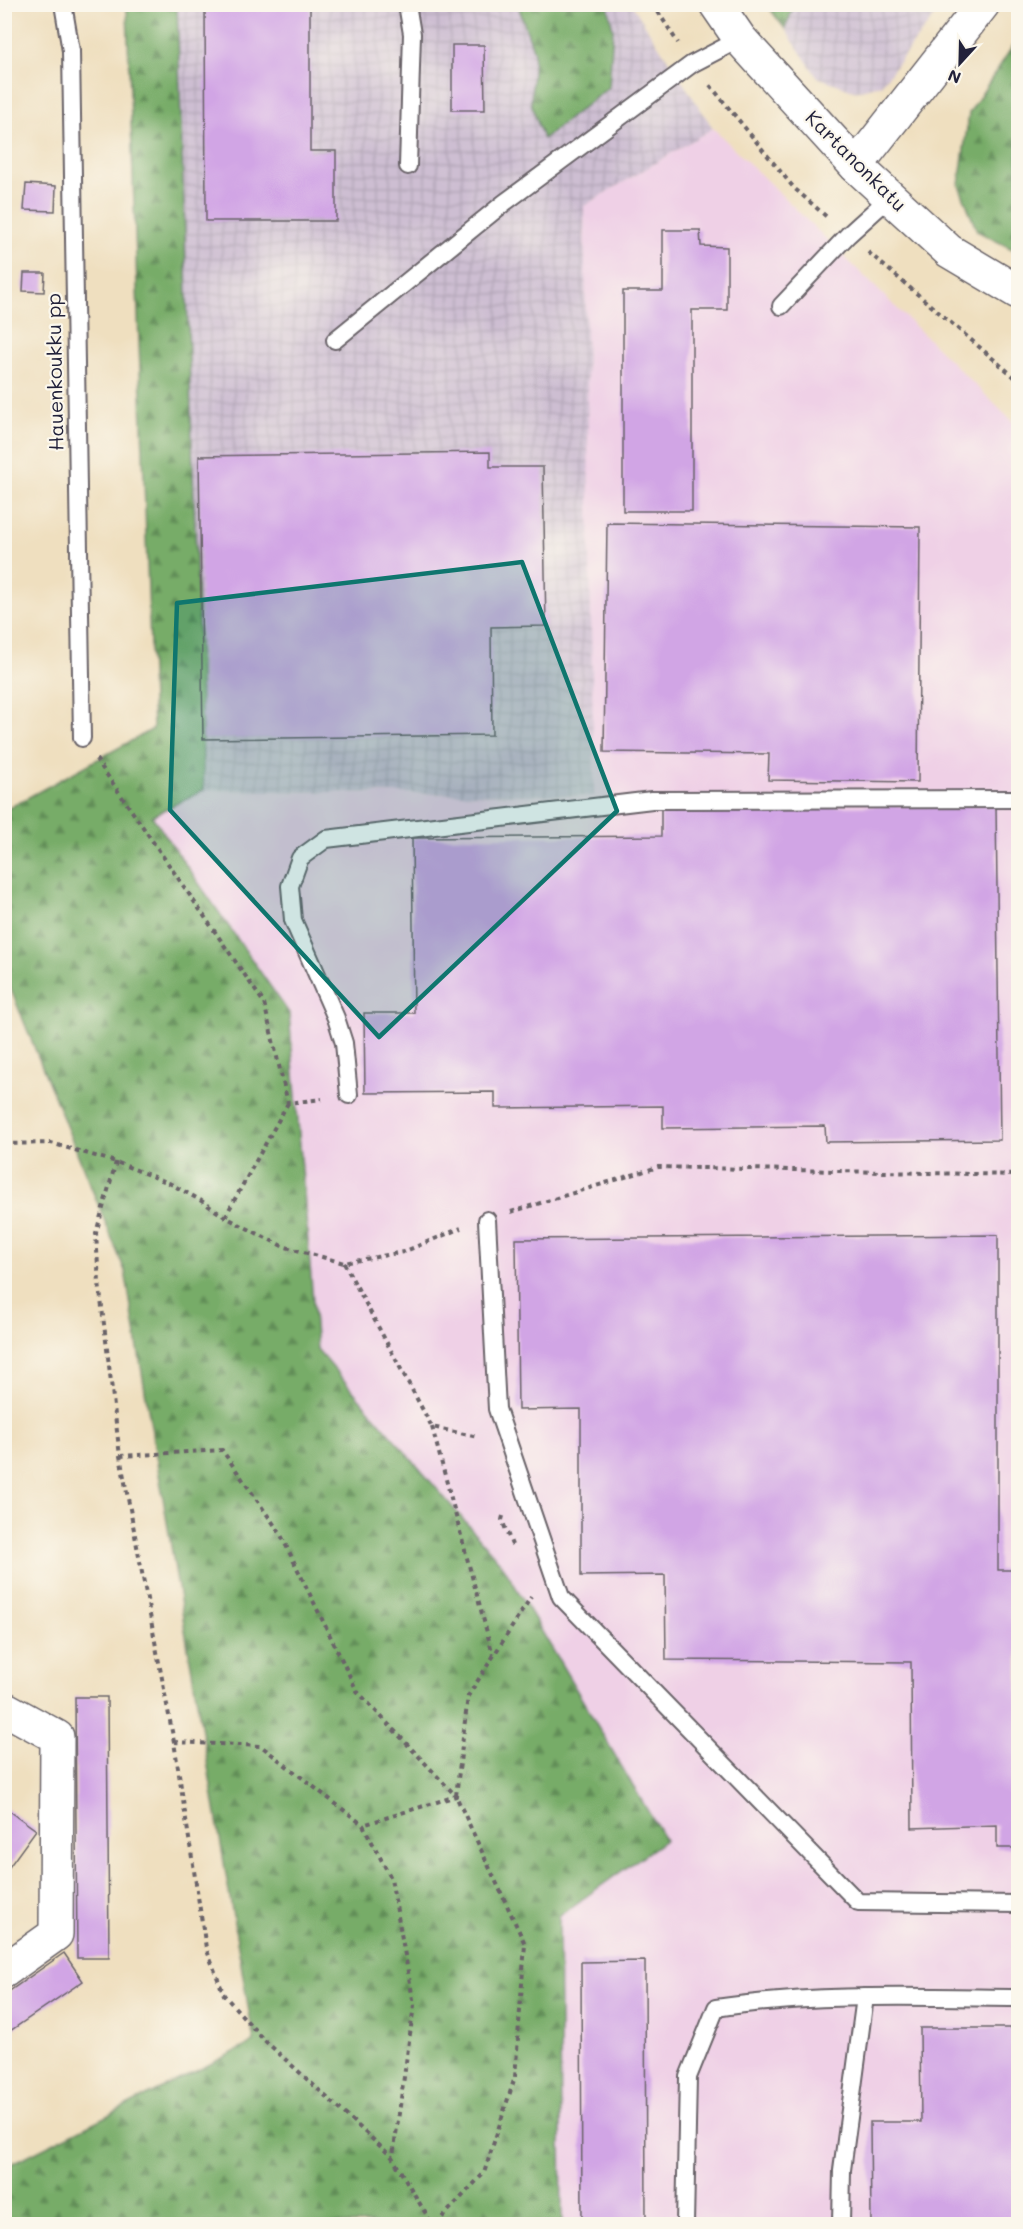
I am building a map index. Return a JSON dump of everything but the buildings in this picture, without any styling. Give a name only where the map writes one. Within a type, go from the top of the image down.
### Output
[{"type":"street","name":"Kartanonkatu","points":[[716,4],[740,39],[856,166],[950,251],[1018,292]]},
{"type":"street","points":[[856,166],[983,4]]},
{"type":"street","points":[[4,1708],[57,1737],[56,1934],[4,1971]]},
{"type":"lane","name":"Hauenkoukku pp","points":[[63,4],[71,51],[82,738]]},
{"type":"lane","points":[[407,4],[412,34],[408,166]]},
{"type":"lane","points":[[335,340],[504,203],[692,64],[740,39]]},
{"type":"lane","points":[[781,306],[848,235],[890,197]]},
{"type":"lane","points":[[349,1095],[344,1043],[336,1018],[293,920],[290,886],[300,858],[326,839],[652,800],[1018,799]]},
{"type":"lane","points":[[487,1220],[497,1409],[561,1597],[858,1902],[1018,1904]]},
{"type":"lane","points":[[685,2224],[688,2077],[716,2007],[762,2001],[865,1997],[1018,1998]]},
{"type":"lane","points":[[841,2224],[842,2170],[865,1997]]},
{"type":"path","points":[[653,4],[692,64],[794,188],[1018,380]]},
{"type":"path","points":[[82,738],[264,1003],[288,1103],[225,1217]]},
{"type":"path","points":[[288,1103],[349,1095]]},
{"type":"path","points":[[4,1144],[51,1143],[116,1162],[169,1183],[225,1217],[282,1246],[344,1263],[404,1252],[467,1225],[658,1167],[1018,1175]]},
{"type":"path","points":[[116,1162],[96,1233],[99,1283],[120,1456],[174,1742],[206,1948],[224,1995],[262,2038],[393,2157],[434,2224],[484,2173],[515,2077],[525,1944],[456,1796],[357,1691],[280,1533],[222,1450],[120,1456]]},
{"type":"path","points":[[344,1263],[432,1427],[494,1656]]},
{"type":"path","points":[[432,1427],[509,1444]]},
{"type":"path","points":[[503,1509],[502,1520],[515,1553]]},
{"type":"path","points":[[456,1796],[468,1696],[532,1596]]},
{"type":"path","points":[[174,1742],[261,1746],[363,1825],[391,1878],[414,2005],[393,2157]]},
{"type":"path","points":[[363,1825],[456,1796]]},
{"type":"highlighted area","points":[[522,562],[617,811],[379,1037],[170,810],[177,603]]},
{"type":"shaded area","points":[[177,5],[632,5],[713,128],[584,206],[594,796],[204,790]]},
{"type":"shaded area","points":[[794,5],[943,5],[881,85],[856,91],[817,77],[785,29]]},
{"type":"shaded area","points":[[713,128],[1018,427],[1018,2224],[562,2224],[559,1916],[504,1567],[317,1349],[289,1013],[152,815],[204,790],[593,796],[584,206]]},
{"type":"green space","points":[[122,5],[177,5],[204,790],[152,816],[289,1013],[317,1349],[504,1567],[665,1840],[559,1916],[562,2224],[5,2224],[5,2167],[254,2042],[125,1271],[5,975],[5,810],[153,729],[127,11]]},
{"type":"green space","points":[[518,5],[608,5],[613,30],[609,87],[543,139],[531,103],[534,52]]},
{"type":"green space","points":[[767,5],[794,5],[785,29]]},
{"type":"green space","points":[[1018,38],[1018,252],[977,231],[959,185],[969,113]]}]
